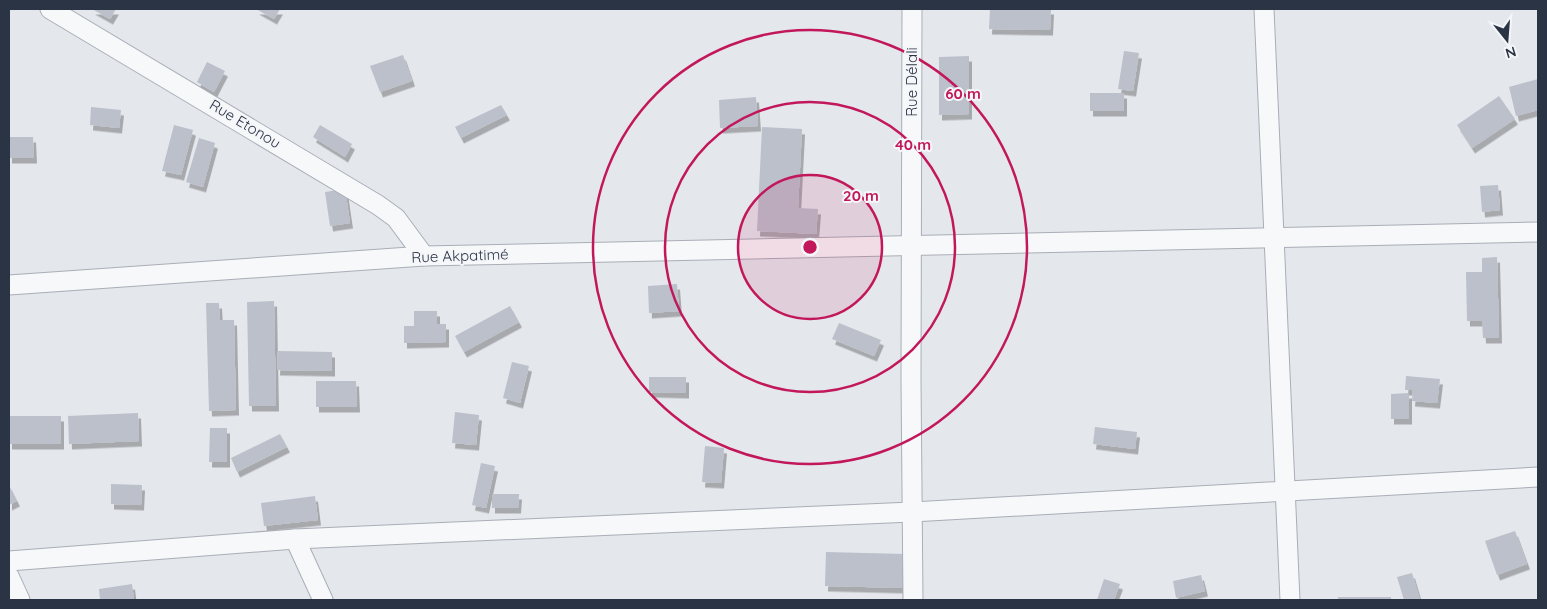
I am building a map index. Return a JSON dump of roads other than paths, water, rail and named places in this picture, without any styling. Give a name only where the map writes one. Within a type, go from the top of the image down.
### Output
[{"type":"street","name":"Rue Etonou","points":[[50,9],[378,204],[396,218],[424,256]]},
{"type":"street","name":"Rue Délali","points":[[912,9],[913,600]]},
{"type":"street","points":[[1264,9],[1290,600]]},
{"type":"street","name":"Rue Akpatimé","points":[[9,285],[424,256],[1538,232]]},
{"type":"street","points":[[9,560],[295,539],[912,512],[1538,477]]},
{"type":"street","points":[[295,539],[323,600]]},
{"type":"street","points":[[9,576],[20,600]]}]
